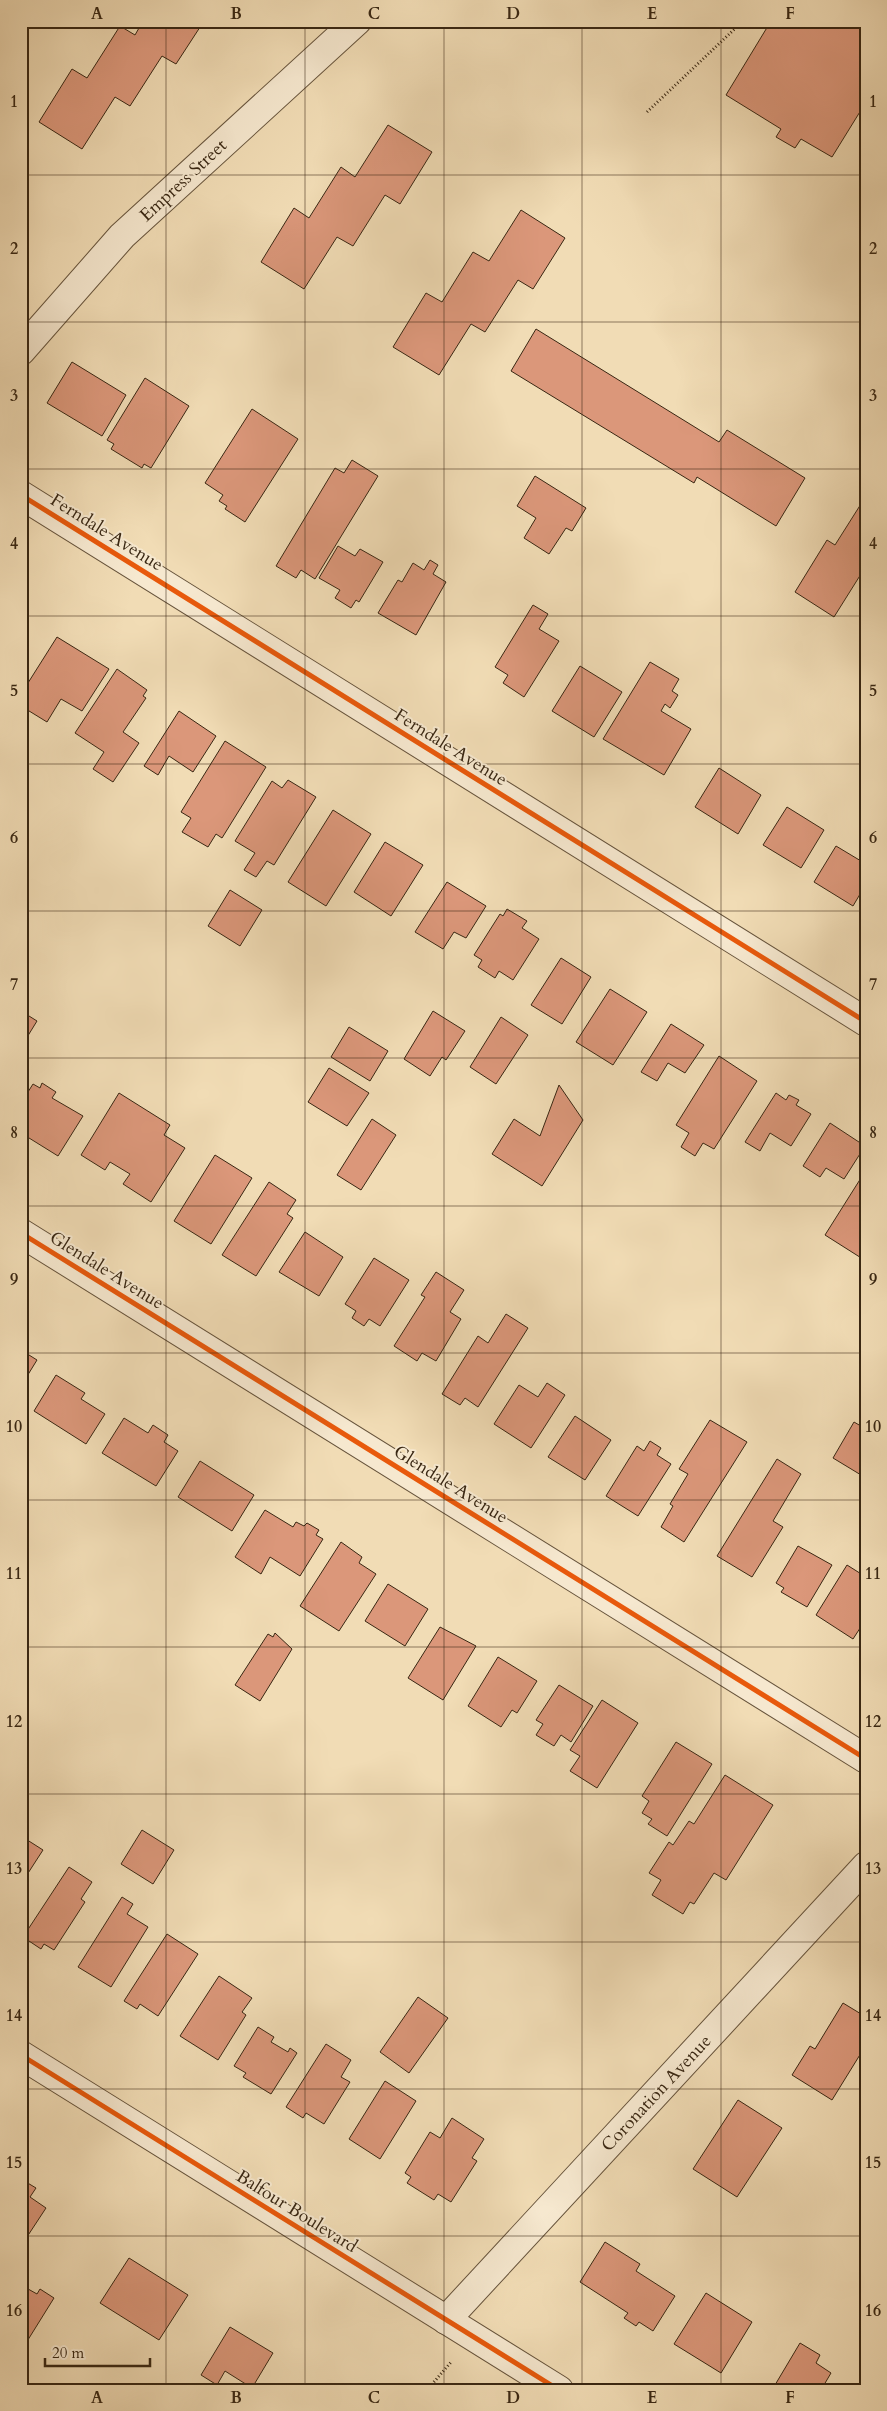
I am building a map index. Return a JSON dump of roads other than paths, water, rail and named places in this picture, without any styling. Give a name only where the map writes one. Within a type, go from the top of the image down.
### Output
[{"type":"street","name":"Empress Street","points":[[21,351],[122,236],[357,21]]},
{"type":"street","name":"Ferndale Avenue","points":[[21,495],[866,1022]]},
{"type":"street","name":"Glendale Avenue","points":[[21,1233],[866,1759]]},
{"type":"street","name":"Coronation Avenue","points":[[446,2320],[866,1866]]},
{"type":"street","name":"Balfour Boulevard","points":[[21,2055],[559,2390]]}]
